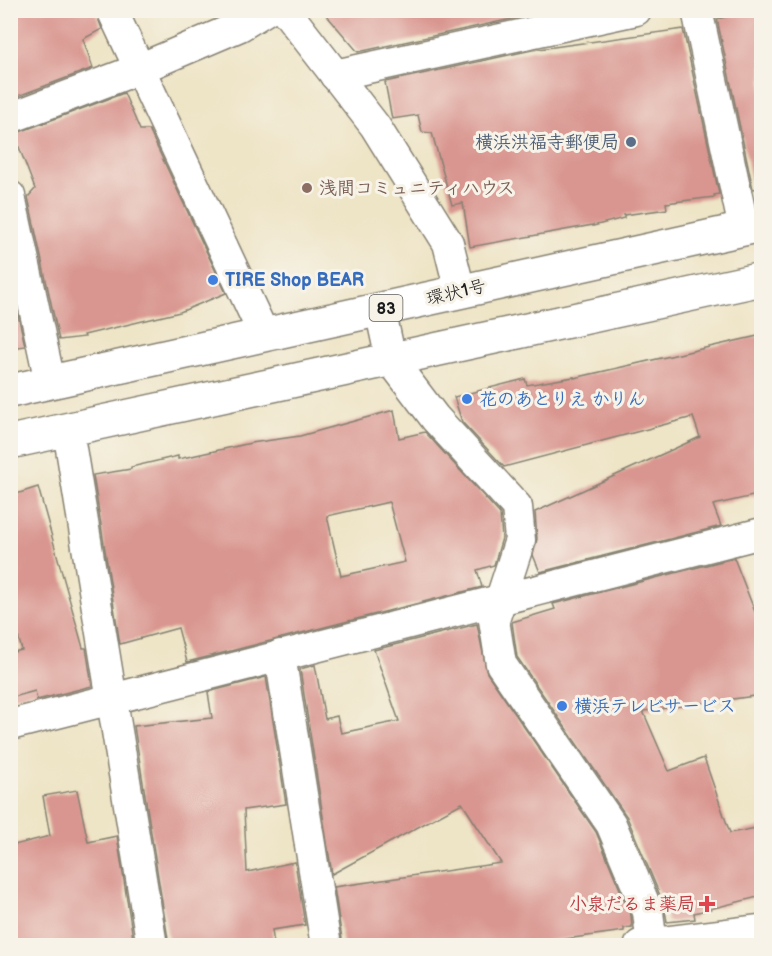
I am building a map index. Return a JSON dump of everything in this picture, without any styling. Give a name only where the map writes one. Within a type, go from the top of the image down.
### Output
[{"type":"main road","name":"環状1号","points":[[10,391],[753,227]]},
{"type":"main road","points":[[10,442],[762,279]]},
{"type":"main road","points":[[648,945],[762,931]]},
{"type":"street","points":[[112,10],[264,335]]},
{"type":"street","points":[[10,118],[139,69],[240,26],[266,10]]},
{"type":"street","points":[[285,10],[375,126],[448,243],[460,291]]},
{"type":"street","points":[[335,75],[636,10]]},
{"type":"street","points":[[697,10],[753,227]]},
{"type":"street","points":[[10,196],[50,382]]},
{"type":"street","points":[[380,309],[391,360],[435,418],[517,507],[520,540],[494,620],[501,664],[610,824],[648,912],[648,945]]},
{"type":"street","points":[[68,430],[110,699],[152,945]]},
{"type":"street","points":[[10,726],[762,533]]},
{"type":"street","points":[[280,655],[326,945]]},
{"type":"building","points":[[10,10],[95,10],[102,29],[83,39],[93,68],[10,99]]},
{"type":"building","points":[[322,10],[524,10],[525,16],[358,52]]},
{"type":"building","points":[[762,10],[762,188],[753,189],[717,19]]},
{"type":"building","points":[[683,29],[719,194],[714,195],[715,197],[666,203],[667,209],[624,215],[624,218],[593,226],[470,247],[463,203],[452,205],[432,133],[422,132],[418,115],[392,119],[385,82],[532,50]]},
{"type":"building","points":[[124,93],[140,130],[149,130],[226,293],[180,312],[84,335],[85,337],[59,340],[28,197],[35,189],[14,134]]},
{"type":"building","points":[[10,280],[25,346],[10,348]]},
{"type":"building","points":[[762,335],[762,494],[713,505],[721,526],[540,572],[533,555],[537,539],[535,512],[700,437],[693,417],[504,467],[462,422],[454,397],[525,379],[527,385],[574,378]]},
{"type":"building","points":[[394,410],[399,438],[425,432],[500,514],[502,538],[494,565],[477,570],[482,587],[187,662],[178,628],[120,644],[93,475],[131,469],[131,467],[178,456],[178,459],[251,443],[300,436]],"holes":[[[389,502],[405,562],[341,576],[327,516]]]},
{"type":"building","points":[[38,487],[83,648],[86,648],[92,686],[37,700],[35,691],[10,698],[10,653],[22,650],[10,609],[10,496]]},
{"type":"building","points":[[734,558],[762,630],[762,695],[643,711],[669,771],[704,758],[730,833],[762,827],[762,896],[694,913],[695,919],[667,922],[664,905],[627,817],[517,657],[512,622],[555,609],[553,604]]},
{"type":"building","points":[[477,624],[487,673],[596,832],[631,916],[632,927],[624,928],[624,931],[521,945],[343,945],[334,887],[501,863],[462,803],[332,874],[300,669],[315,665],[325,719],[337,716],[341,733],[399,721],[374,650]]},
{"type":"building","points":[[266,677],[286,804],[244,810],[247,872],[295,862],[305,925],[272,930],[274,945],[169,945],[134,726],[212,718],[208,692]]},
{"type":"building","points":[[77,790],[88,842],[117,836],[134,945],[10,945],[10,846],[50,836],[43,796]]},
{"type":"place","name":"横浜洪福寺郵便局","points":[[631,142]]},
{"type":"place","name":"浅間コミュニティハウス","points":[[307,188]]},
{"type":"place","name":"TIRE Shop BEAR","points":[[213,280]]},
{"type":"place","name":"花のあとりえ かりん","points":[[467,399]]},
{"type":"place","name":"横浜テレビサービス","points":[[562,706]]},
{"type":"place","name":"小泉だるま薬局","points":[[707,904]]}]
